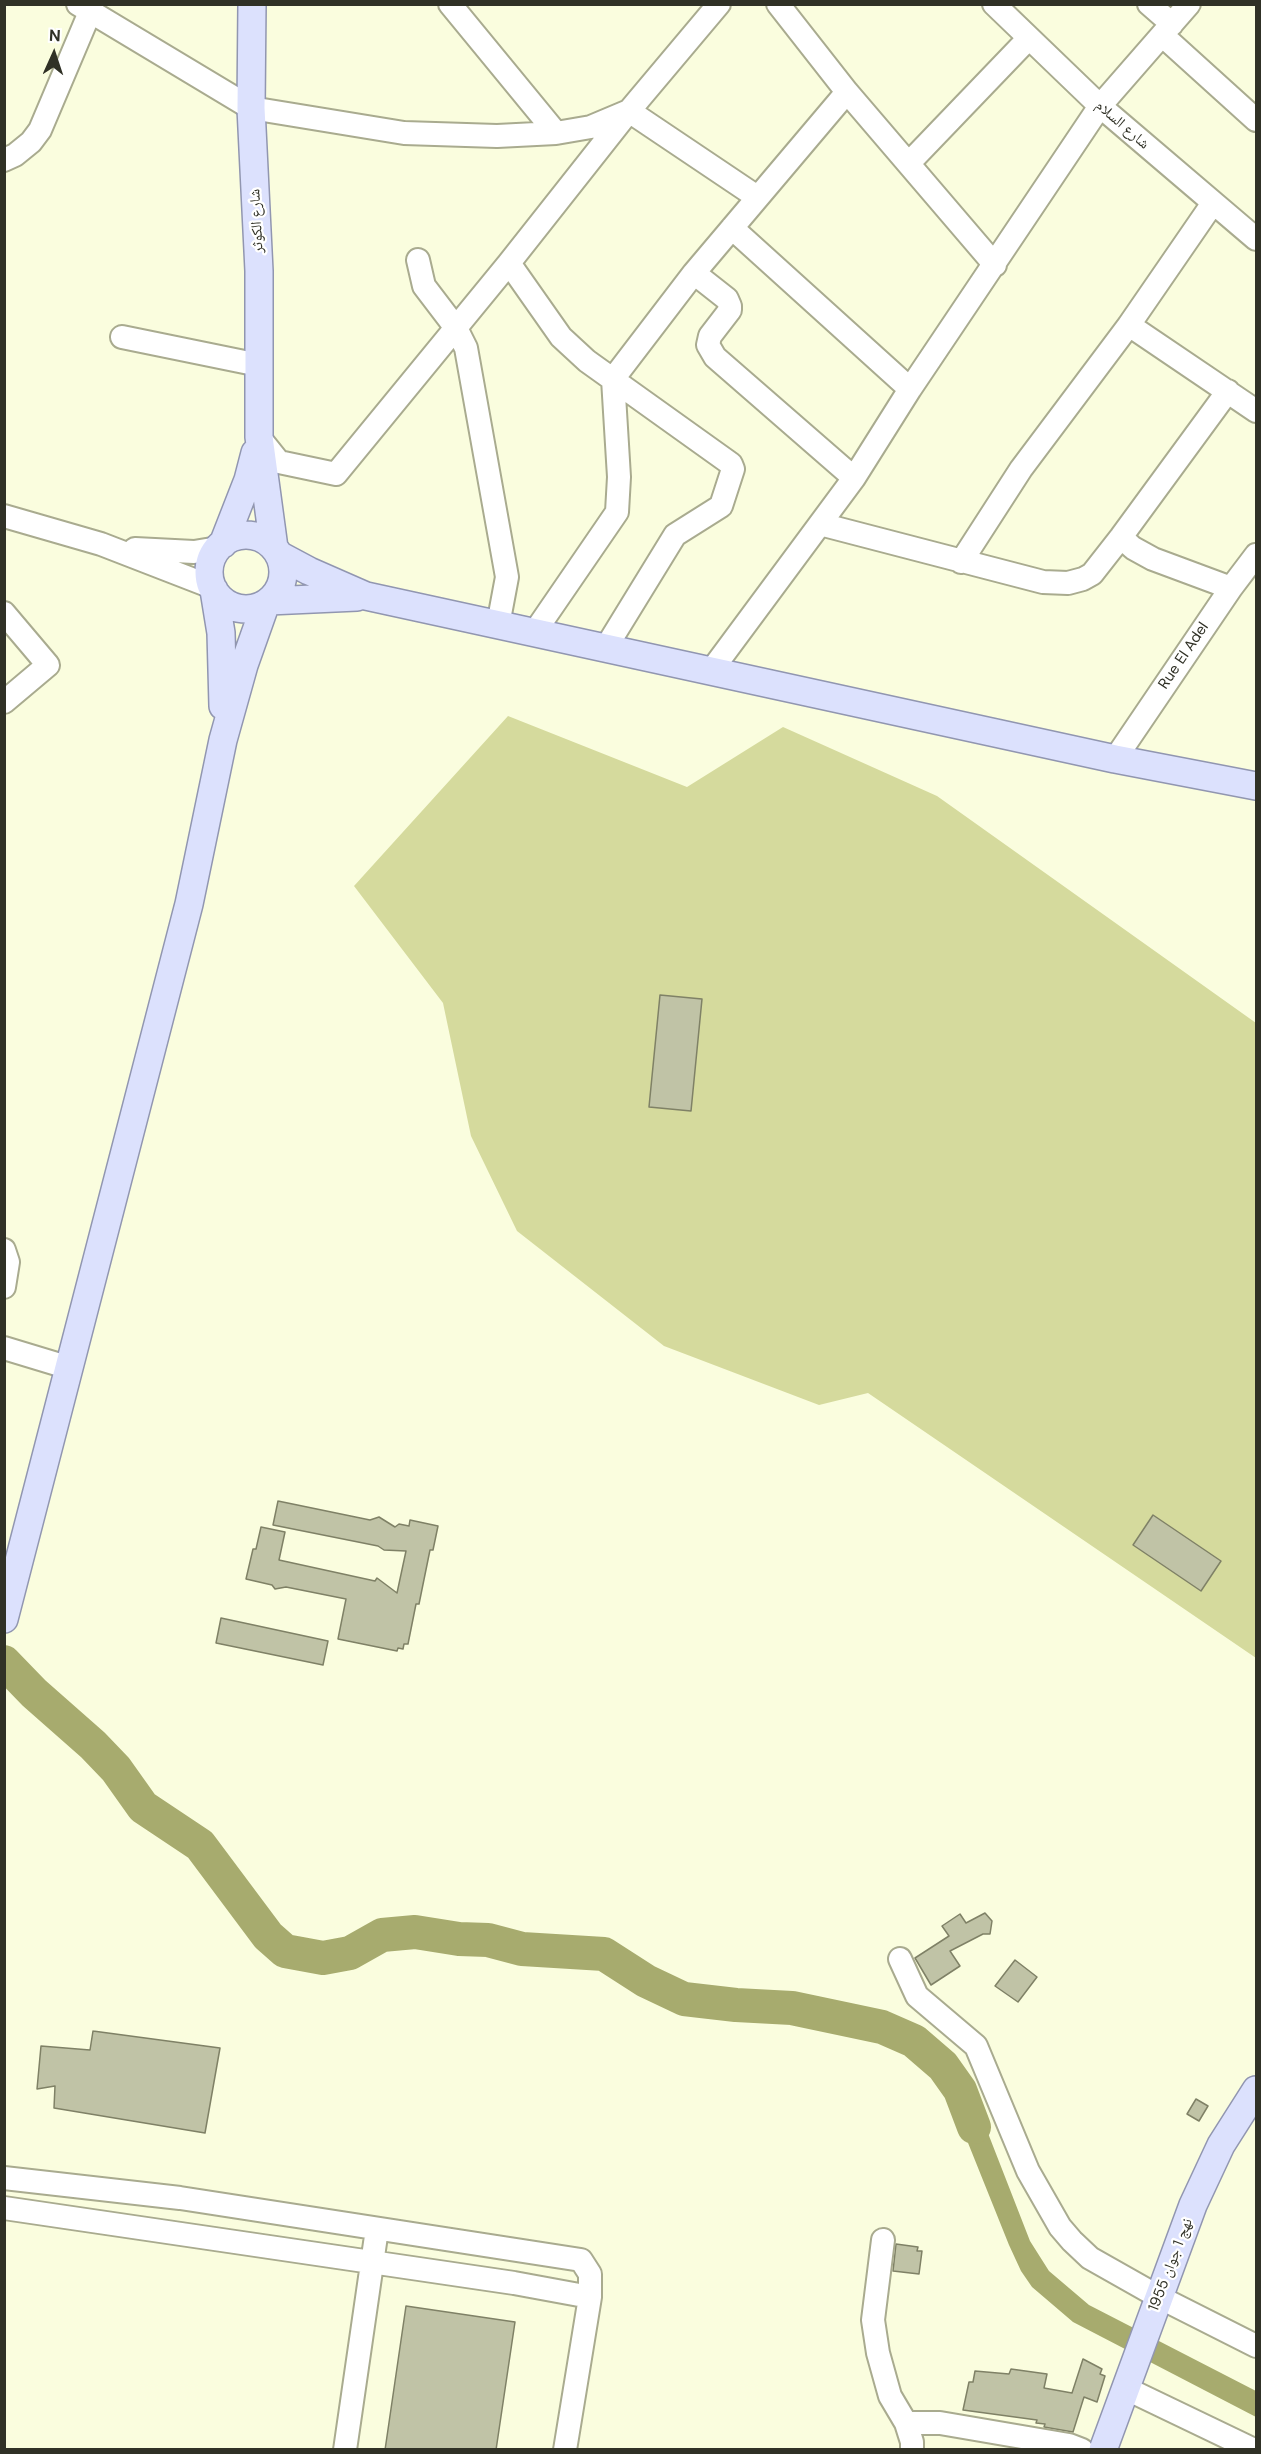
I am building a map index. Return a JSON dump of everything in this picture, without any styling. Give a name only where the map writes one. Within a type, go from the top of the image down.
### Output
[{"type":"main road","name":"شارع الكوثر","points":[[252,4],[251,108],[259,271],[259,437]]},
{"type":"main road","points":[[223,740],[224,666],[210,567],[248,480],[259,437]]},
{"type":"main road","points":[[5,1616],[189,904],[223,740],[244,665],[267,602],[281,585],[282,564],[276,551],[259,437]]},
{"type":"main road","points":[[220,546],[232,538],[255,536],[309,571],[366,597],[1114,759],[1257,786]]},
{"type":"main road","points":[[213,588],[221,599],[231,606],[243,609],[255,608],[267,602],[366,597]]},
{"type":"main road","name":"نهج 1 جوان 1955","points":[[1103,2450],[1193,2205],[1216,2155],[1257,2090]]},
{"type":"street","points":[[450,4],[556,133]]},
{"type":"street","points":[[259,437],[279,462],[336,474],[509,263],[629,111],[719,4]]},
{"type":"street","points":[[778,4],[847,92],[995,265]]},
{"type":"street","name":"شارع السلام","points":[[994,4],[1100,106],[1257,239]]},
{"type":"street","points":[[1149,4],[1167,29],[1257,120]]},
{"type":"street","points":[[711,671],[854,478],[910,389],[1100,106],[1189,4]]},
{"type":"street","points":[[4,160],[15,155],[31,142],[40,130],[84,8],[251,108],[404,134],[497,136],[556,133],[591,127],[629,111]]},
{"type":"street","points":[[909,164],[1028,39]]},
{"type":"street","points":[[534,633],[616,512],[619,477],[613,379],[694,273],[847,92]]},
{"type":"street","points":[[629,111],[758,197]]},
{"type":"street","points":[[961,562],[1022,469],[1128,325],[1213,203]]},
{"type":"street","points":[[732,228],[910,389]]},
{"type":"street","points":[[418,260],[424,286],[456,328],[466,348],[507,577],[498,626]]},
{"type":"street","points":[[509,263],[561,337],[587,361],[731,464],[733,469],[721,506],[675,535],[605,649]]},
{"type":"street","points":[[694,273],[727,299],[730,306],[730,310],[710,336],[708,345],[715,357],[854,478]]},
{"type":"street","points":[[1128,325],[1257,411]]},
{"type":"street","points":[[122,337],[259,365]]},
{"type":"street","points":[[820,524],[1043,582],[1068,583],[1092,574],[1228,391]]},
{"type":"street","points":[[5,517],[101,544],[213,588]]},
{"type":"street","points":[[1121,537],[1133,548],[1153,559],[1231,588]]},
{"type":"street","points":[[101,544],[166,552],[194,552],[220,546]]},
{"type":"street","name":"Rue El Adel","points":[[1114,759],[1231,588],[1257,555]]},
{"type":"street","points":[[4,613],[48,665],[4,702]]},
{"type":"street","points":[[4,1250],[8,1262],[4,1287]]},
{"type":"street","points":[[4,1348],[70,1368]]},
{"type":"street","points":[[900,1959],[917,1996],[976,2046],[1028,2171],[1060,2227],[1090,2258],[1159,2297],[1257,2346]]},
{"type":"street","points":[[4,2178],[180,2199],[581,2260],[590,2274],[590,2297],[564,2450]]},
{"type":"street","points":[[174,2234],[180,2199]]},
{"type":"street","points":[[4,2208],[372,2264],[514,2283],[590,2297]]},
{"type":"street","points":[[345,2450],[377,2229]]},
{"type":"street","points":[[883,2240],[873,2320],[878,2354],[890,2396],[906,2423],[912,2450]]},
{"type":"street","points":[[514,2283],[517,2250]]},
{"type":"street","points":[[1125,2388],[1254,2450]]},
{"type":"street","points":[[906,2423],[940,2423],[1069,2445],[1082,2450]]},
{"type":"shaded area","points":[[508,716],[687,787],[783,727],[937,796],[1256,1023],[1256,1658],[868,1393],[819,1405],[664,1346],[517,1231],[471,1136],[443,1003],[354,886]]},
{"type":"shaded area","points":[[970,2075],[970,2087],[1030,2241],[1049,2271],[1089,2305],[1256,2391],[1256,2417],[1073,2322],[1032,2287],[1021,2271],[1009,2245],[950,2098],[942,2092]]},
{"type":"building","points":[[660,995],[702,999],[691,1111],[649,1107]]},
{"type":"building","points":[[278,1501],[370,1520],[379,1517],[395,1527],[399,1524],[409,1526],[410,1520],[438,1526],[433,1550],[430,1550],[419,1604],[416,1604],[408,1644],[404,1644],[403,1649],[398,1648],[397,1651],[338,1639],[346,1599],[286,1587],[275,1589],[272,1585],[246,1579],[261,1527],[285,1532],[279,1560],[375,1581],[377,1578],[397,1593],[406,1551],[384,1550],[378,1546],[273,1525]]},
{"type":"building","points":[[1153,1515],[1221,1561],[1201,1591],[1133,1545]]},
{"type":"building","points":[[221,1618],[328,1641],[323,1665],[216,1643]]},
{"type":"building","points":[[985,1913],[992,1921],[990,1934],[983,1934],[950,1951],[960,1966],[931,1985],[915,1958],[949,1936],[942,1926],[960,1914],[966,1923]]},
{"type":"building","points":[[1015,1960],[1037,1977],[1018,2002],[995,1986]]},
{"type":"building","points":[[93,2031],[220,2048],[205,2133],[54,2108],[55,2086],[37,2089],[41,2046],[90,2050]]},
{"type":"building","points":[[1196,2099],[1208,2106],[1199,2121],[1187,2114]]},
{"type":"building","points":[[896,2244],[918,2247],[917,2251],[922,2251],[919,2274],[893,2271]]},
{"type":"building","points":[[406,2306],[515,2322],[496,2450],[385,2450]]},
{"type":"building","points":[[1083,2359],[1102,2369],[1100,2374],[1105,2376],[1097,2402],[1084,2397],[1073,2432],[1044,2427],[1045,2424],[1036,2423],[1037,2420],[963,2410],[969,2382],[973,2382],[975,2371],[1009,2374],[1011,2369],[1047,2374],[1044,2388],[1072,2393]]},
{"type":"waterway","points":[[4,1662],[34,1693],[93,1745],[116,1769],[143,1807],[200,1845],[268,1936],[285,1951],[323,1958],[350,1953],[382,1935],[415,1932],[459,1939],[488,1940],[522,1949],[604,1954],[646,1981],[684,1999],[792,2008],[882,2027],[914,2041],[943,2066],[960,2090],[974,2127]]}]
